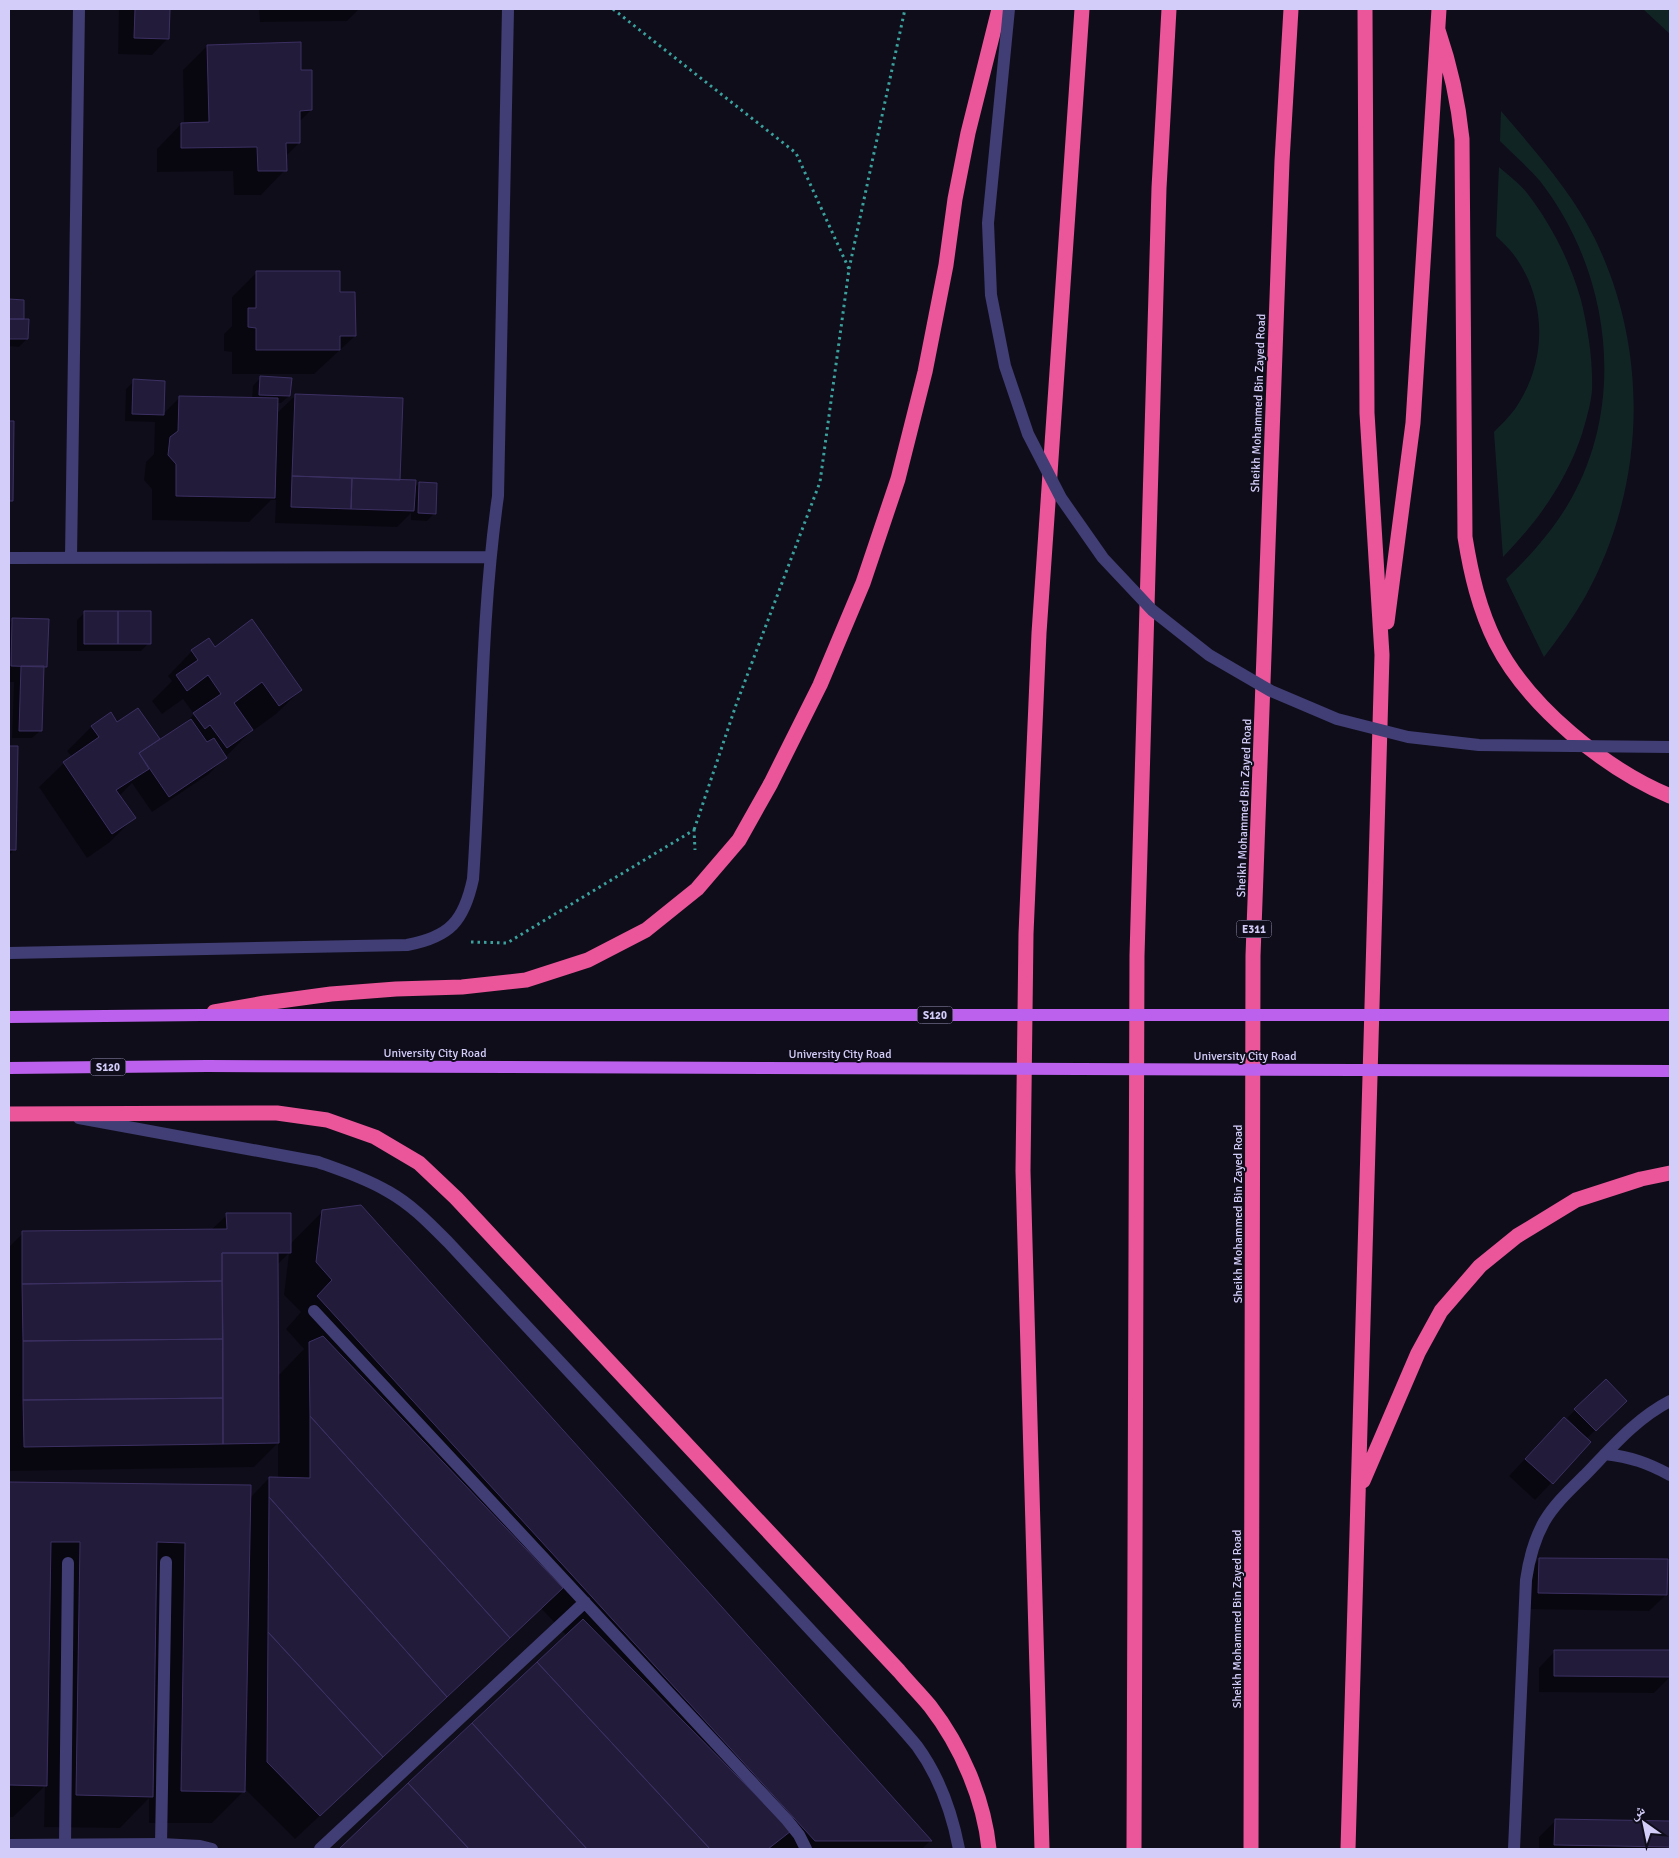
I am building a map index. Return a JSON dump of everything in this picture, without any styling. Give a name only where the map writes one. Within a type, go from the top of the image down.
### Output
[{"type":"highway","points":[[201,1015],[331,994],[396,989],[462,988],[526,980],[588,960],[646,930],[697,889],[739,840],[771,783],[820,685],[863,583],[898,479],[925,372],[946,265],[955,199],[968,133],[999,9]]},
{"type":"highway","points":[[1042,1849],[1023,1171],[1026,934],[1039,633],[1082,9]]},
{"type":"highway","points":[[1134,1849],[1137,956],[1159,188],[1169,9]]},
{"type":"highway","name":"Sheikh Mohammed Bin Zayed Road","points":[[1251,1849],[1254,956],[1282,161],[1291,9]]},
{"type":"highway","points":[[1348,1849],[1382,655],[1366,413],[1365,9]]},
{"type":"highway","points":[[1382,655],[1413,423],[1439,9]]},
{"type":"highway","points":[[1438,30],[1450,66],[1458,102],[1462,139],[1465,537],[1471,574],[1481,609],[1496,643],[1515,675],[1539,703],[1576,738],[1617,767],[1670,796]]},
{"type":"highway","points":[[9,1114],[285,1114],[327,1120],[375,1137],[419,1163],[456,1198],[886,1657],[930,1707],[956,1747],[975,1790],[988,1835],[989,1849]]},
{"type":"highway","points":[[1359,1489],[1418,1352],[1441,1311],[1480,1266],[1517,1236],[1576,1200],[1641,1179],[1670,1174]]},
{"type":"main road","name":"S120","points":[[9,1016],[1670,1015]]},
{"type":"main road","name":"University City Road","points":[[9,1068],[207,1066],[1670,1070]]},
{"type":"street","points":[[71,558],[79,9]]},
{"type":"street","points":[[9,953],[407,945],[428,941],[447,930],[462,915],[473,879],[485,617],[498,496],[508,9]]},
{"type":"street","points":[[1009,9],[988,223],[991,295],[1005,366],[1028,434],[1061,498],[1103,558],[1152,610],[1208,656],[1271,692],[1337,719],[1408,737],[1479,745],[1670,747]]},
{"type":"street","points":[[9,558],[490,557]]},
{"type":"street","points":[[55,1113],[157,1134],[318,1162],[355,1175],[390,1192],[421,1215],[917,1747],[939,1785],[954,1825],[958,1849]]},
{"type":"street","points":[[314,1311],[788,1820],[806,1849]]},
{"type":"street","points":[[1514,1849],[1526,1580],[1529,1559],[1535,1540],[1544,1521],[1556,1504],[1636,1423],[1670,1401]]},
{"type":"street","points":[[1605,1454],[1627,1456],[1648,1464],[1670,1476]]},
{"type":"street","points":[[161,1844],[166,1562]]},
{"type":"street","points":[[65,1845],[68,1563]]},
{"type":"street","points":[[320,1849],[585,1602]]},
{"type":"street","points":[[9,1845],[161,1844],[200,1846],[212,1849]]},
{"type":"path","points":[[613,9],[796,152],[849,269]]},
{"type":"path","points":[[697,889],[694,830],[736,705],[820,482],[849,269],[905,9]]},
{"type":"path","points":[[428,941],[507,943],[694,830]]},
{"type":"green space","points":[[1643,9],[1670,9],[1670,34]]},
{"type":"green space","points":[[1501,111],[1564,188],[1595,239],[1613,282],[1625,327],[1632,373],[1634,419],[1629,465],[1620,511],[1605,555],[1585,597],[1544,657],[1506,579],[1531,554],[1554,526],[1567,506],[1586,467],[1598,426],[1604,383],[1603,340],[1596,297],[1583,256],[1564,217],[1540,181],[1500,141]]},
{"type":"green space","points":[[1499,167],[1527,193],[1552,230],[1565,257],[1577,285],[1584,311],[1592,367],[1591,395],[1587,418],[1568,468],[1550,500],[1503,557],[1494,432],[1508,418],[1526,391],[1538,352],[1539,332],[1538,312],[1533,292],[1525,273],[1512,252],[1496,236]]},
{"type":"building","points":[[135,9],[170,9],[169,39],[134,38]]},
{"type":"building","points":[[301,42],[301,70],[312,70],[312,110],[300,111],[300,143],[286,143],[287,171],[258,171],[257,147],[181,148],[181,123],[209,122],[207,45]]},
{"type":"building","points":[[256,271],[340,271],[340,292],[355,292],[356,336],[340,336],[340,350],[256,350],[256,328],[248,327],[248,308],[256,308]]},
{"type":"building","points":[[9,299],[24,300],[24,319],[9,319]]},
{"type":"building","points":[[9,319],[29,319],[28,339],[9,339]]},
{"type":"building","points":[[260,376],[292,378],[290,396],[259,395]]},
{"type":"building","points":[[133,379],[165,381],[164,415],[132,414]]},
{"type":"building","points":[[295,394],[403,398],[400,480],[292,476]]},
{"type":"building","points":[[179,396],[278,398],[275,498],[176,496],[176,464],[168,455],[170,437],[178,431]]},
{"type":"building","points":[[9,421],[14,421],[13,501],[9,501]]},
{"type":"building","points":[[292,476],[352,478],[351,509],[291,507]]},
{"type":"building","points":[[352,478],[416,480],[414,511],[351,509]]},
{"type":"building","points":[[419,482],[437,483],[436,514],[418,513]]},
{"type":"building","points":[[84,611],[118,611],[118,644],[84,644]]},
{"type":"building","points":[[118,611],[151,611],[151,644],[118,644]]},
{"type":"building","points":[[12,618],[49,619],[47,667],[11,666]]},
{"type":"building","points":[[252,619],[302,690],[279,706],[262,682],[234,703],[253,730],[227,748],[210,725],[205,729],[193,713],[221,694],[208,675],[187,691],[176,675],[198,660],[191,650],[209,638],[215,647]]},
{"type":"building","points":[[21,666],[44,666],[42,731],[19,731]]},
{"type":"building","points":[[138,708],[160,739],[139,753],[149,769],[116,790],[136,818],[112,834],[63,762],[99,737],[91,726],[111,712],[117,722]]},
{"type":"building","points":[[191,719],[207,742],[214,738],[227,758],[169,797],[139,753]]},
{"type":"building","points":[[9,746],[18,746],[16,850],[9,850]]},
{"type":"building","points":[[361,1205],[932,1841],[815,1841],[317,1296],[332,1280],[316,1262],[322,1210]]},
{"type":"building","points":[[226,1213],[291,1213],[291,1253],[222,1253],[222,1281],[22,1284],[22,1231],[227,1229]]},
{"type":"building","points":[[222,1253],[278,1253],[279,1443],[223,1444]]},
{"type":"building","points":[[222,1281],[223,1339],[23,1341],[22,1284]]},
{"type":"building","points":[[323,1336],[563,1588],[510,1638],[310,1416],[309,1342]]},
{"type":"building","points":[[223,1339],[223,1398],[23,1400],[23,1341]]},
{"type":"building","points":[[1606,1379],[1627,1401],[1596,1431],[1574,1409]]},
{"type":"building","points":[[223,1398],[223,1444],[24,1447],[23,1400]]},
{"type":"building","points":[[310,1416],[510,1638],[447,1697],[269,1497],[269,1477],[310,1478]]},
{"type":"building","points":[[1564,1417],[1591,1442],[1553,1484],[1525,1459]]},
{"type":"building","points":[[9,1482],[251,1485],[245,1792],[181,1791],[185,1543],[157,1542],[153,1797],[76,1795],[80,1542],[51,1542],[47,1786],[9,1785]]},
{"type":"building","points":[[269,1497],[447,1697],[383,1757],[268,1632]]},
{"type":"building","points":[[1539,1558],[1668,1559],[1667,1595],[1538,1593]]},
{"type":"building","points":[[583,1619],[791,1831],[768,1849],[710,1849],[537,1662]]},
{"type":"building","points":[[268,1632],[383,1757],[320,1816],[267,1762]]},
{"type":"building","points":[[1554,1650],[1670,1650],[1670,1677],[1554,1676]]},
{"type":"building","points":[[537,1662],[710,1849],[587,1849],[472,1723]]},
{"type":"building","points":[[472,1723],[587,1849],[469,1849],[408,1783]]},
{"type":"building","points":[[408,1783],[469,1849],[340,1848]]},
{"type":"building","points":[[1555,1819],[1670,1821],[1670,1847],[1554,1845]]}]
